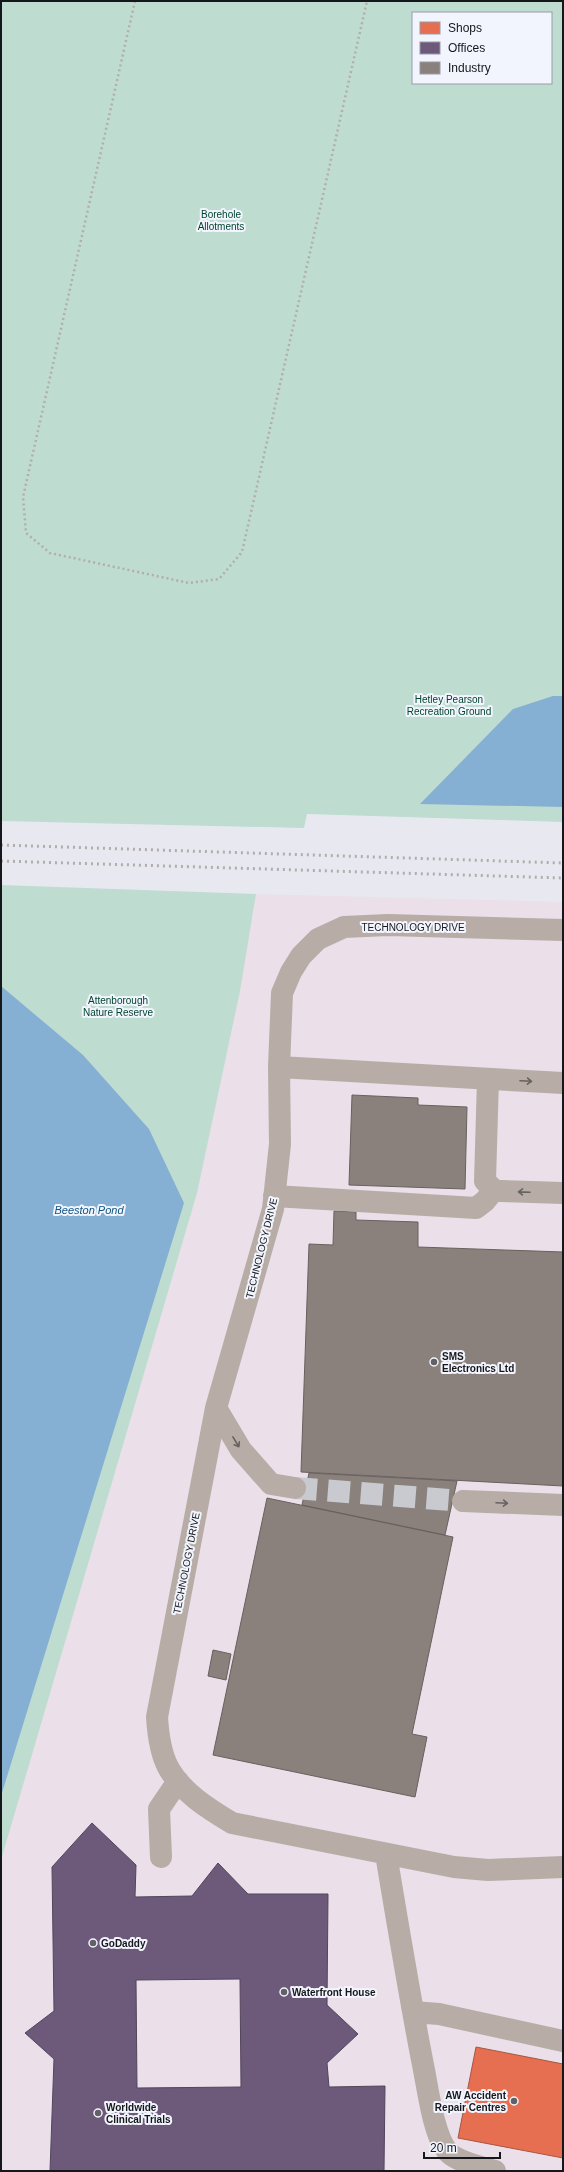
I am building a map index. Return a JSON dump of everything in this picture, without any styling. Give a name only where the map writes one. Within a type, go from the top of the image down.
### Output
[{"type":"street","name":"TECHNOLOGY DRIVE","points":[[563,930],[388,925],[344,927],[318,939],[301,956],[282,994],[279,1067],[280,1144],[273,1209],[253,1285],[216,1408],[157,1717],[160,1743],[168,1768],[178,1781],[202,1804],[232,1823],[454,1867],[488,1870],[563,1867]]},
{"type":"street","points":[[279,1067],[563,1084]]},
{"type":"street","points":[[488,1079],[485,1181],[494,1190],[563,1193]]},
{"type":"street","points":[[274,1196],[476,1208],[485,1202],[494,1190]]},
{"type":"street","points":[[216,1408],[241,1450],[271,1484],[295,1488]]},
{"type":"street","points":[[463,1501],[563,1506]]},
{"type":"street","points":[[161,1857],[159,1809],[178,1781]]},
{"type":"street","points":[[386,1854],[413,2012],[431,2103],[440,2138],[448,2152],[472,2165],[495,2171]]},
{"type":"street","points":[[413,2012],[439,2014],[563,2041]]},
{"type":"path","points":[[135,1],[23,497],[26,533],[50,553],[189,583],[219,579],[242,552],[367,1]]},
{"type":"shaded area","points":[[256,894],[563,902],[563,2171],[1,2171],[1,1860],[253,916]]},
{"type":"green space","name":"Borehole Allotments","points":[[1,1],[563,1],[563,822],[307,814],[304,828],[1,821]]},
{"type":"green space","name":"Attenborough Nature Reserve","points":[[1,885],[256,894],[240,991],[197,1193],[1,1860]]},
{"type":"water","points":[[553,696],[563,696],[563,807],[420,804],[513,709]]},
{"type":"water","name":"Beeston Pond","points":[[1,986],[83,1055],[149,1129],[184,1203],[1,1796]]},
{"type":"building: Shops","name":"AW Accident Repair Centres","points":[[476,2047],[563,2064],[563,2158],[458,2138]]},
{"type":"building: Offices","name":"Waterfront House","points":[[92,1823],[136,1865],[135,1897],[192,1896],[218,1863],[248,1894],[328,1894],[327,2005],[358,2034],[327,2063],[329,2087],[385,2086],[384,2171],[50,2171],[54,2059],[25,2033],[54,2011],[52,1867]],"holes":[[[240,1979],[241,2087],[137,2088],[136,1980]]]},
{"type":"building: Industry","points":[[352,1095],[418,1098],[418,1105],[467,1107],[465,1189],[349,1185]]},
{"type":"building: Industry","name":"SMS Electronics Ltd","points":[[334,1211],[356,1212],[356,1220],[418,1222],[418,1247],[563,1252],[563,1486],[301,1472],[309,1244],[333,1245]]},
{"type":"building: Industry","points":[[309,1473],[457,1481],[445,1535],[302,1505]]},
{"type":"building: Industry","points":[[267,1498],[453,1537],[412,1734],[427,1737],[415,1797],[213,1755]]},
{"type":"building: Industry","points":[[213,1650],[231,1654],[226,1680],[208,1676]]},
{"type":"tunnel","points":[[295,1488],[463,1501]]},
{"type":"railway","points":[[1,845],[563,863]]},
{"type":"railway","points":[[1,861],[563,878]]},
{"type":"place","name":"SMS Electronics Ltd","points":[[434,1362]]},
{"type":"place","name":"GoDaddy","points":[[93,1943]]},
{"type":"place","name":"Waterfront House","points":[[284,1992]]},
{"type":"place","name":"AW Accident Repair Centres","points":[[514,2101]]},
{"type":"place","name":"Worldwide Clinical Trials","points":[[98,2113]]},
{"type":"park label","name":"Hetley Pearson Recreation Ground","points":[[449,704]]}]
